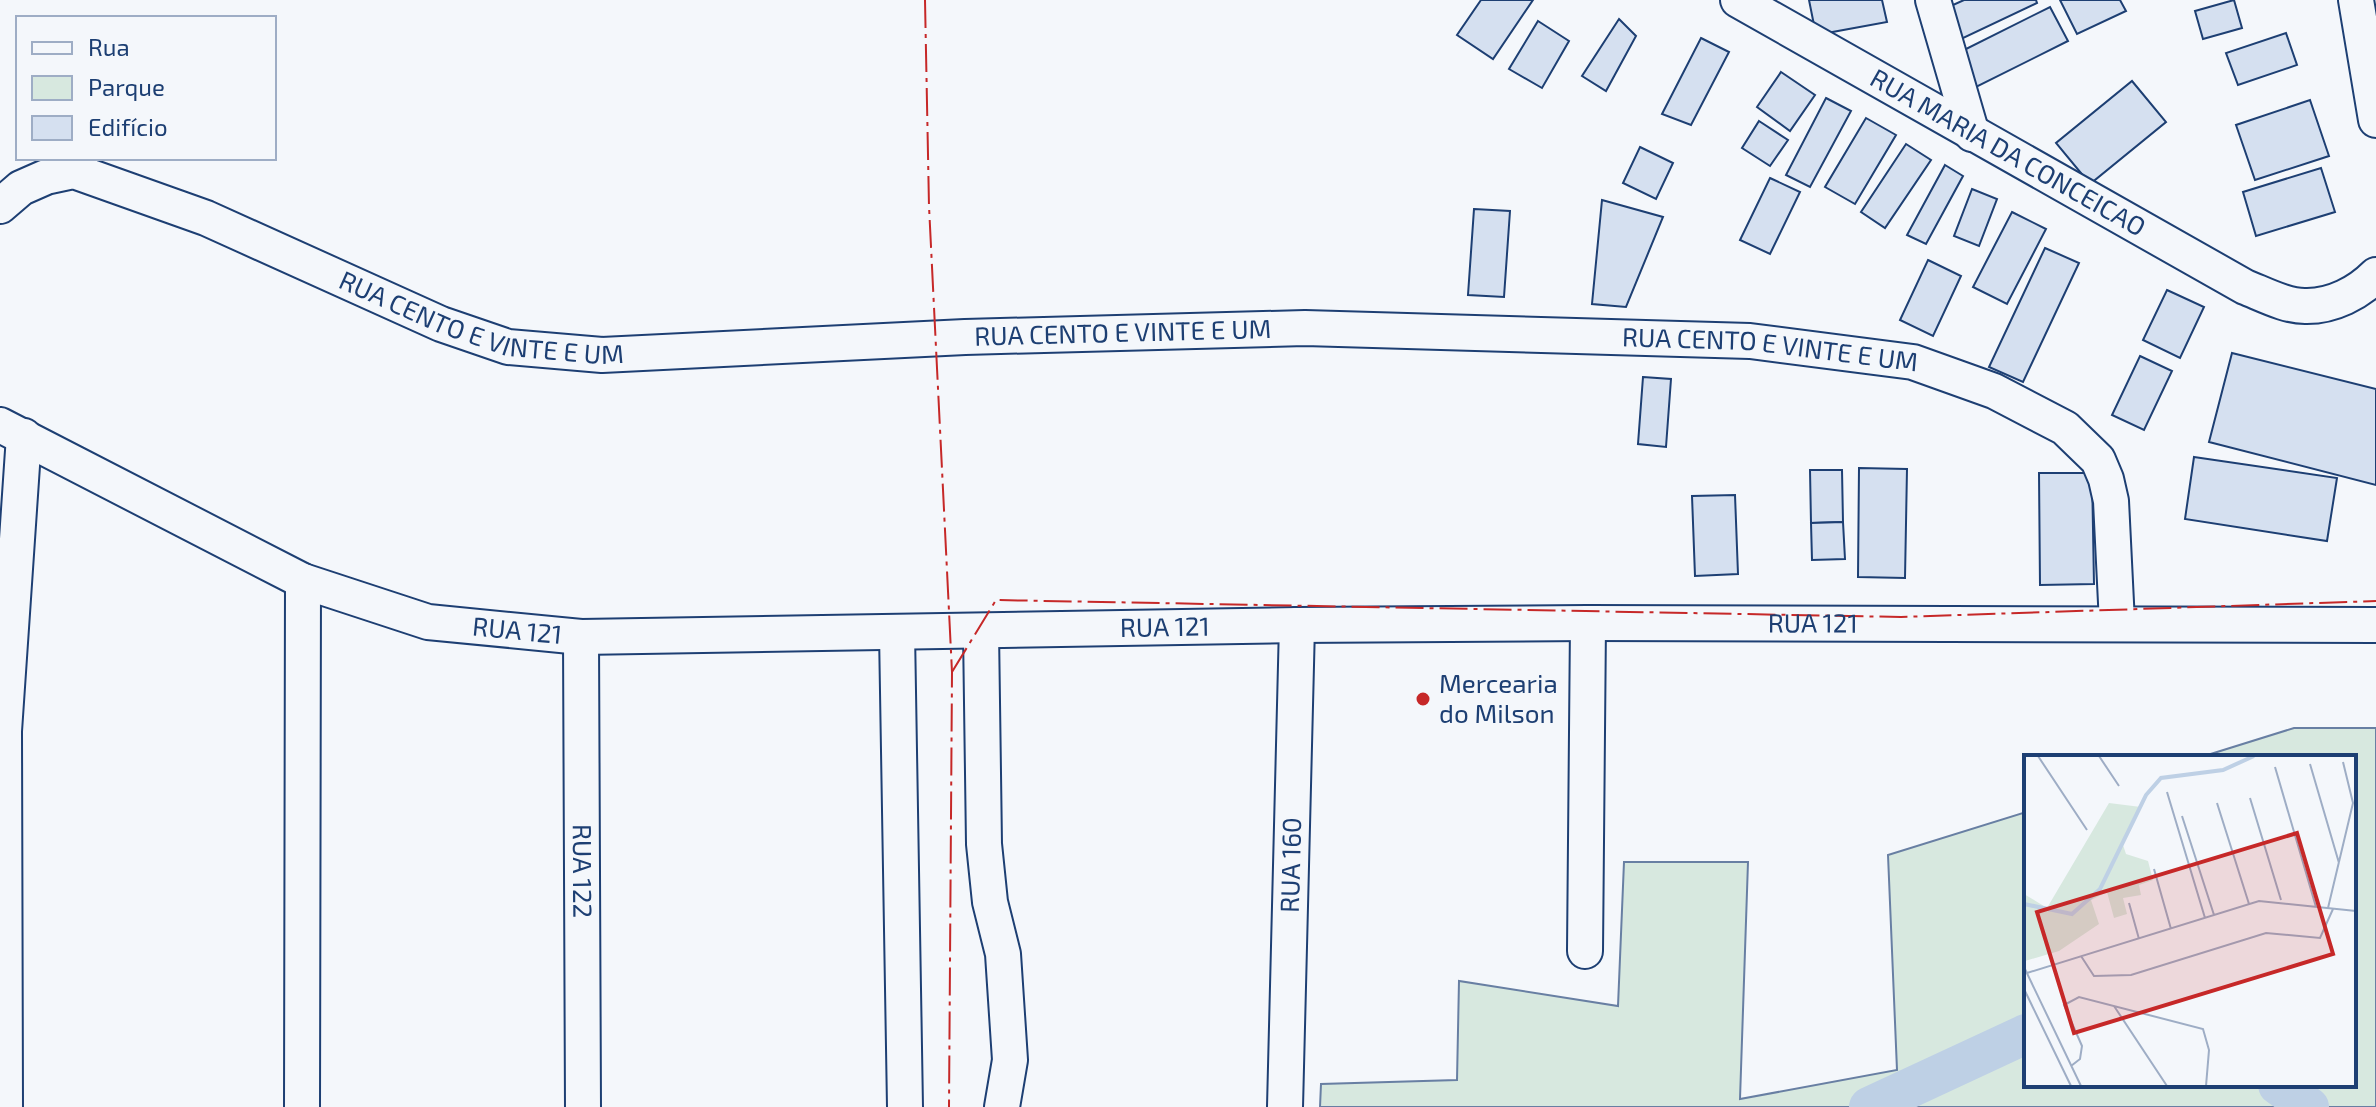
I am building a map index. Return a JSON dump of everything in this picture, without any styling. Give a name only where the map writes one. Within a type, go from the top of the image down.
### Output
[{"type":"street","name":"RUA MARIA DA CONCEICAO","points":[[1738,0],[2245,287],[2305,307],[2337,300],[2361,289],[2376,275]]},
{"type":"street","points":[[1933,0],[1972,134]]},
{"type":"street","points":[[2356,0],[2376,120]]},
{"type":"street","name":"RUA CENTO E VINTE E UM","points":[[0,206],[21,188],[46,177],[74,171],[206,218],[441,324],[508,347],[602,355],[965,337],[1305,328],[1750,341],[1913,362],[1994,391],[2065,428],[2098,460],[2111,501],[2117,623]]},
{"type":"street","points":[[5,1107],[4,731],[12,431]]},
{"type":"street","name":"RUA 121","points":[[12,431],[303,581],[428,622],[581,637],[1588,623],[2376,625]]},
{"type":"street","points":[[302,1107],[303,581]]},
{"type":"street","points":[[1585,951],[1588,623]]},
{"type":"street","name":"RUA 160","points":[[1285,1107],[1297,625]]},
{"type":"street","points":[[981,631],[984,844],[990,902],[1003,954],[1010,1060],[1002,1107]]},
{"type":"street","points":[[897,632],[905,1107]]},
{"type":"street","name":"RUA 122","points":[[581,637],[583,1107]]},
{"type":"green space","points":[[2294,728],[2376,728],[2376,1107],[1320,1107],[1321,1084],[1457,1080],[1459,981],[1618,1006],[1624,862],[1748,862],[1740,1099],[1897,1070],[1888,855],[2024,813],[2024,1087],[2356,1087],[2356,755],[2207,755]]},
{"type":"building","points":[[1481,0],[1533,0],[1493,59],[1457,35]]},
{"type":"building","points":[[1809,0],[1882,0],[1887,22],[1816,35]]},
{"type":"building","points":[[1964,0],[2036,0],[2037,3],[1959,40],[1944,9]]},
{"type":"building","points":[[2060,0],[2120,0],[2126,11],[2077,34]]},
{"type":"building","points":[[2234,0],[2242,28],[2203,39],[2195,11]]},
{"type":"building","points":[[2050,7],[2068,41],[1972,89],[1954,55]]},
{"type":"building","points":[[1619,19],[1636,36],[1606,91],[1582,76]]},
{"type":"building","points":[[1538,21],[1569,41],[1542,88],[1509,69]]},
{"type":"building","points":[[2286,33],[2297,65],[2238,85],[2226,53]]},
{"type":"building","points":[[1701,38],[1729,52],[1691,125],[1662,114]]},
{"type":"building","points":[[1781,72],[1815,95],[1790,131],[1757,107]]},
{"type":"building","points":[[2132,81],[2166,122],[2090,184],[2056,143]]},
{"type":"building","points":[[1826,98],[1851,111],[1810,187],[1786,175]]},
{"type":"building","points":[[2310,100],[2329,156],[2255,180],[2236,125]]},
{"type":"building","points":[[1866,118],[1896,135],[1855,204],[1825,187]]},
{"type":"building","points":[[1759,121],[1788,140],[1770,166],[1742,148]]},
{"type":"building","points":[[1906,144],[1931,160],[1885,228],[1861,212]]},
{"type":"building","points":[[1640,147],[1673,163],[1656,199],[1623,183]]},
{"type":"building","points":[[1945,165],[1963,176],[1926,244],[1907,235]]},
{"type":"building","points":[[2321,168],[2335,212],[2256,236],[2243,192]]},
{"type":"building","points":[[1770,178],[1800,192],[1770,254],[1740,240]]},
{"type":"building","points":[[1972,189],[1997,199],[1979,246],[1954,236]]},
{"type":"building","points":[[1602,200],[1663,217],[1626,307],[1592,304]]},
{"type":"building","points":[[1474,209],[1510,211],[1504,297],[1468,295]]},
{"type":"building","points":[[2012,212],[2046,229],[2007,304],[1973,287]]},
{"type":"building","points":[[2045,248],[2079,263],[2023,382],[1989,367]]},
{"type":"building","points":[[1928,260],[1961,276],[1933,336],[1900,320]]},
{"type":"building","points":[[2167,290],[2204,307],[2180,358],[2143,340]]},
{"type":"building","points":[[2232,353],[2376,389],[2376,485],[2209,442]]},
{"type":"building","points":[[2140,356],[2172,371],[2144,430],[2112,415]]},
{"type":"building","points":[[1643,377],[1671,379],[1666,447],[1638,444]]},
{"type":"building","points":[[2194,457],[2337,478],[2327,541],[2185,519]]},
{"type":"building","points":[[1859,468],[1907,469],[1905,578],[1858,577]]},
{"type":"building","points":[[1810,470],[1842,470],[1843,522],[1811,523]]},
{"type":"building","points":[[2039,473],[2092,473],[2094,584],[2040,585]]},
{"type":"building","points":[[1735,495],[1738,574],[1695,576],[1692,496]]},
{"type":"building","points":[[1843,522],[1845,559],[1812,560],[1811,523]]},
{"type":"waterway","points":[[1869,1107],[2024,1035]]},
{"type":"waterway","points":[[2281,1087],[2309,1107]]},
{"type":"power","points":[[925,0],[929,206],[952,672],[949,1107]]},
{"type":"power","points":[[952,672],[996,600],[1901,617],[2376,601]]},
{"type":"place","name":"Mercearia do Milson","points":[[1423,699]]}]
